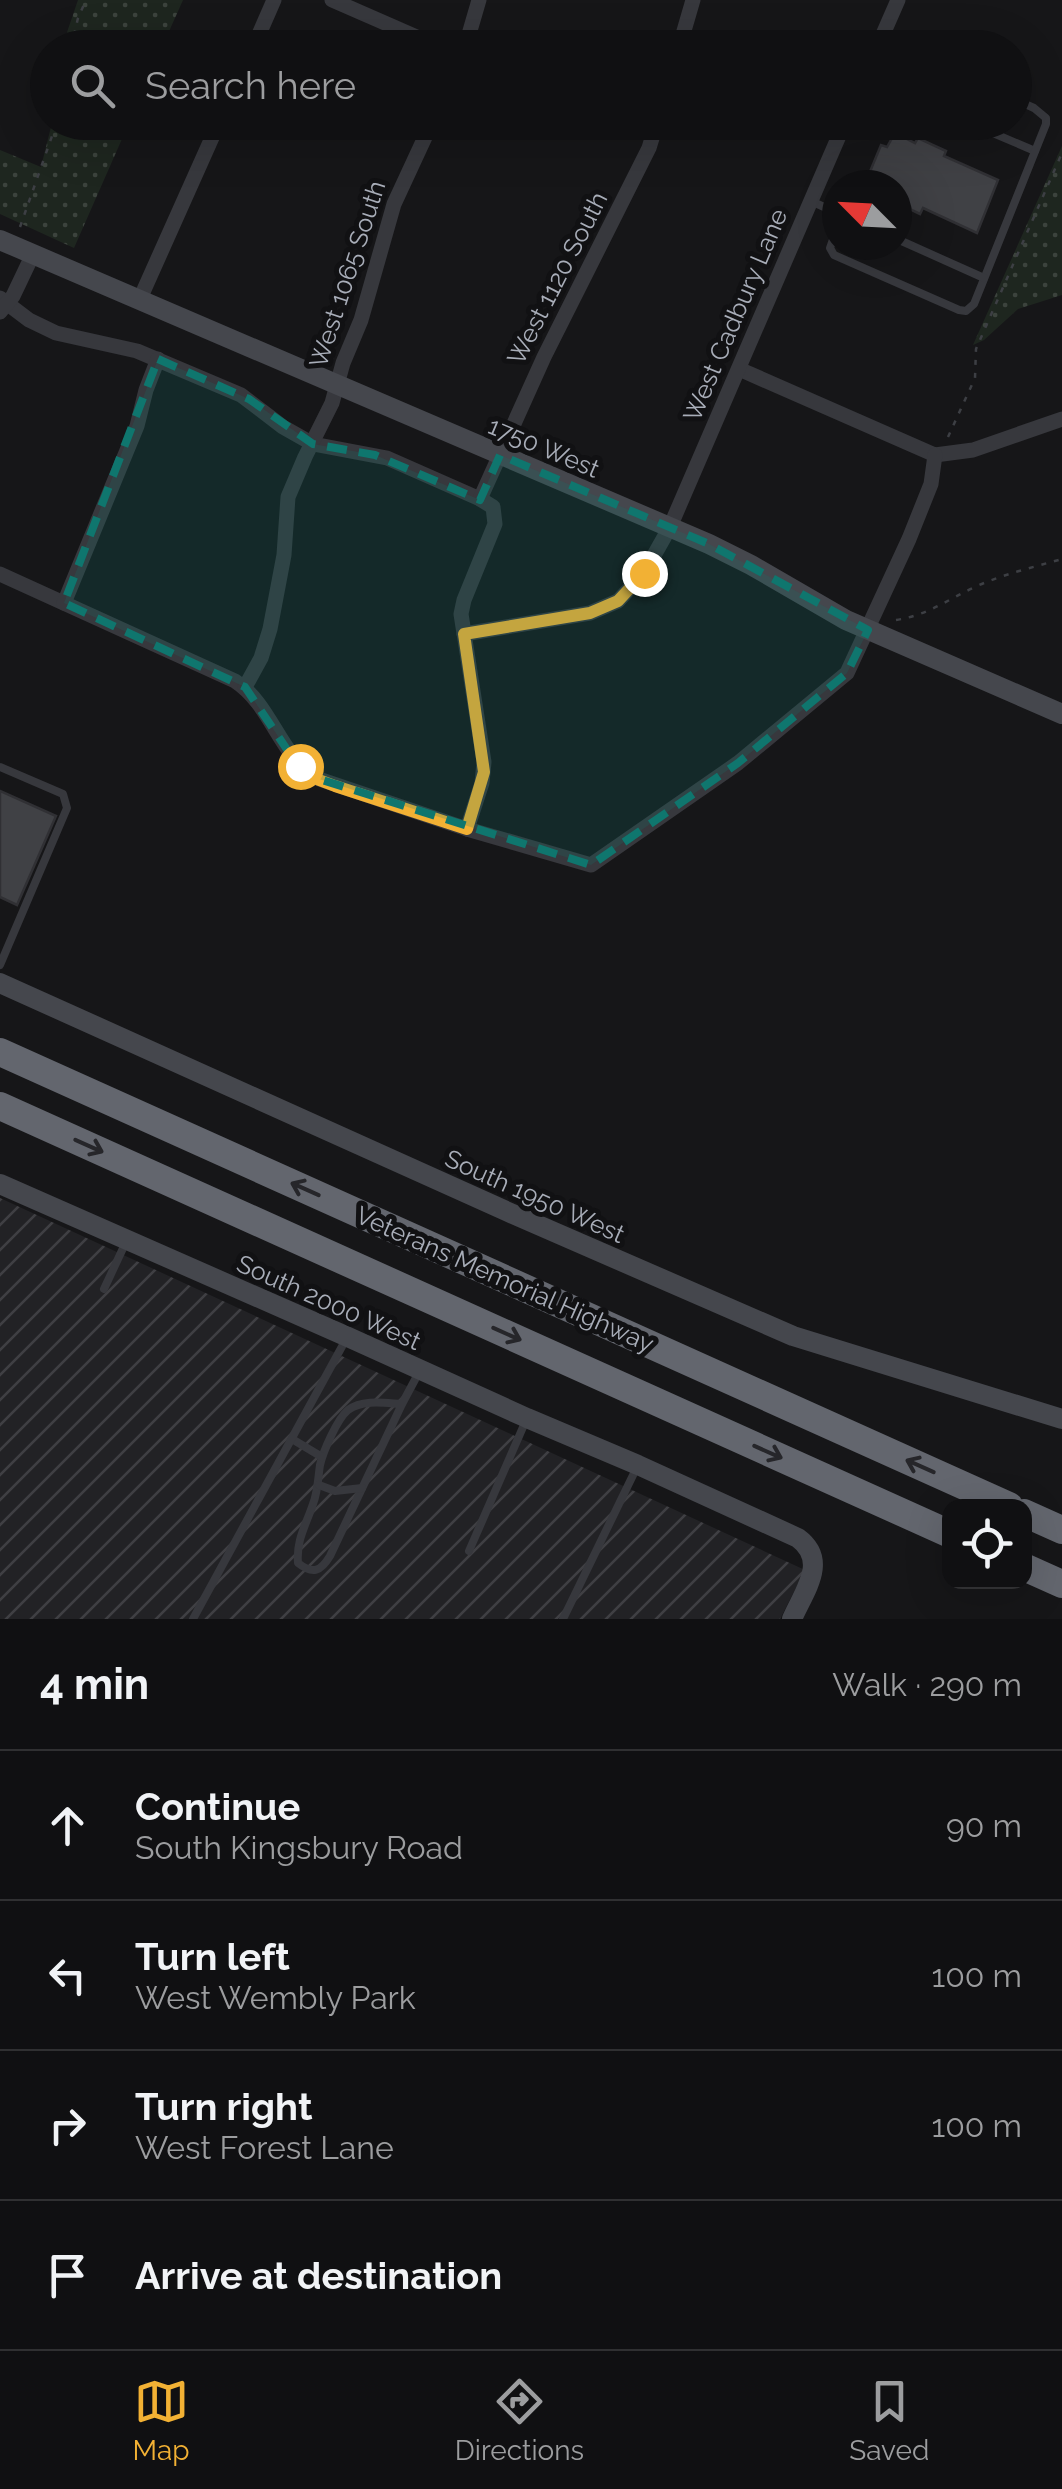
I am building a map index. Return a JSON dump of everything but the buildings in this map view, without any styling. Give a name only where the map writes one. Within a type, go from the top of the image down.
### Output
[{"type":"highway","name":"Veterans Memorial Highway","points":[[0,1052],[993,1499]]},
{"type":"highway","name":"Veterans Memorial Highway","points":[[0,1106],[942,1530]]},
{"type":"highway","points":[[1032,1517],[1062,1530]]},
{"type":"highway","points":[[1032,1571],[1062,1584]]},
{"type":"street","points":[[261,30],[274,0]]},
{"type":"street","points":[[332,0],[401,30]]},
{"type":"street","points":[[470,30],[479,0]]},
{"type":"street","points":[[684,30],[693,0]]},
{"type":"street","points":[[884,30],[897,0]]},
{"type":"street","points":[[138,302],[211,140]]},
{"type":"street","name":"West 1065 South","points":[[245,687],[261,658],[270,629],[284,556],[288,498],[336,386],[361,320],[394,204],[424,140]]},
{"type":"street","name":"West 1120 South","points":[[480,499],[544,357],[651,140]]},
{"type":"street","name":"West Cadbury Lane","points":[[464,634],[590,613],[618,601],[644,573],[670,527],[837,140]]},
{"type":"street","name":"1750 West","points":[[0,240],[670,527],[751,565],[868,630],[1062,714]]},
{"type":"street","points":[[32,254],[2,305],[29,320],[56,333],[158,359],[249,399],[282,426],[313,444],[387,458],[492,507],[496,518],[493,531],[461,614],[484,772],[467,829]]},
{"type":"street","points":[[64,603],[137,426],[158,359]]},
{"type":"street","points":[[739,369],[935,454],[974,450],[1062,420]]},
{"type":"street","points":[[0,574],[236,681],[263,707],[292,757],[308,773],[335,786],[467,829],[591,865],[738,763],[848,673],[931,484],[935,454]]},
{"type":"street","name":"South 1950 West","points":[[0,983],[794,1336],[1062,1419]]},
{"type":"street","name":"South 2000 West","points":[[0,1184],[798,1538],[810,1550],[814,1563],[792,1619]]},
{"type":"lane","points":[[847,260],[966,311],[974,304],[1046,124],[1046,118],[1032,107]]},
{"type":"lane","points":[[1010,140],[1036,151]]},
{"type":"lane","points":[[810,201],[822,206]]},
{"type":"lane","points":[[912,246],[984,278]]},
{"type":"lane","points":[[0,767],[62,794],[68,808],[0,965]]},
{"type":"lane","points":[[0,928],[13,934]]},
{"type":"lane","points":[[104,1290],[126,1240]]},
{"type":"lane","points":[[193,1619],[348,1336]]},
{"type":"lane","points":[[402,1404],[366,1403],[349,1410],[339,1422],[322,1456],[319,1485],[297,1549],[298,1563],[306,1570],[324,1567],[402,1404],[410,1384],[421,1370]]},
{"type":"lane","points":[[469,1551],[527,1418]]},
{"type":"lane","points":[[292,1439],[322,1456]]},
{"type":"lane","points":[[563,1619],[638,1465]]},
{"type":"lane","points":[[319,1485],[336,1490],[362,1488]]},
{"type":"path","points":[[76,30],[86,0]]},
{"type":"path","points":[[20,227],[51,140]]},
{"type":"path","points":[[948,437],[974,378],[976,350],[1062,152]]},
{"type":"path","points":[[896,620],[936,609],[1002,577],[1062,559]]},
{"type":"highlighted area","points":[[158,359],[249,399],[313,444],[375,455],[480,500],[500,455],[709,544],[868,630],[847,673],[738,763],[591,865],[319,779],[292,757],[245,687],[64,603]]},
{"type":"shaded area","points":[[78,0],[183,0],[170,30],[68,30]]},
{"type":"shaded area","points":[[48,140],[122,140],[74,248],[0,214],[0,150],[41,167]]},
{"type":"shaded area","points":[[1062,146],[1062,295],[1018,309],[973,345]]},
{"type":"shaded area","points":[[0,1198],[805,1570],[780,1619],[0,1619]]},
{"type":"route","points":[[300,766],[319,780],[467,829],[482,783],[484,762],[464,634],[590,613],[618,601],[644,573]]}]
